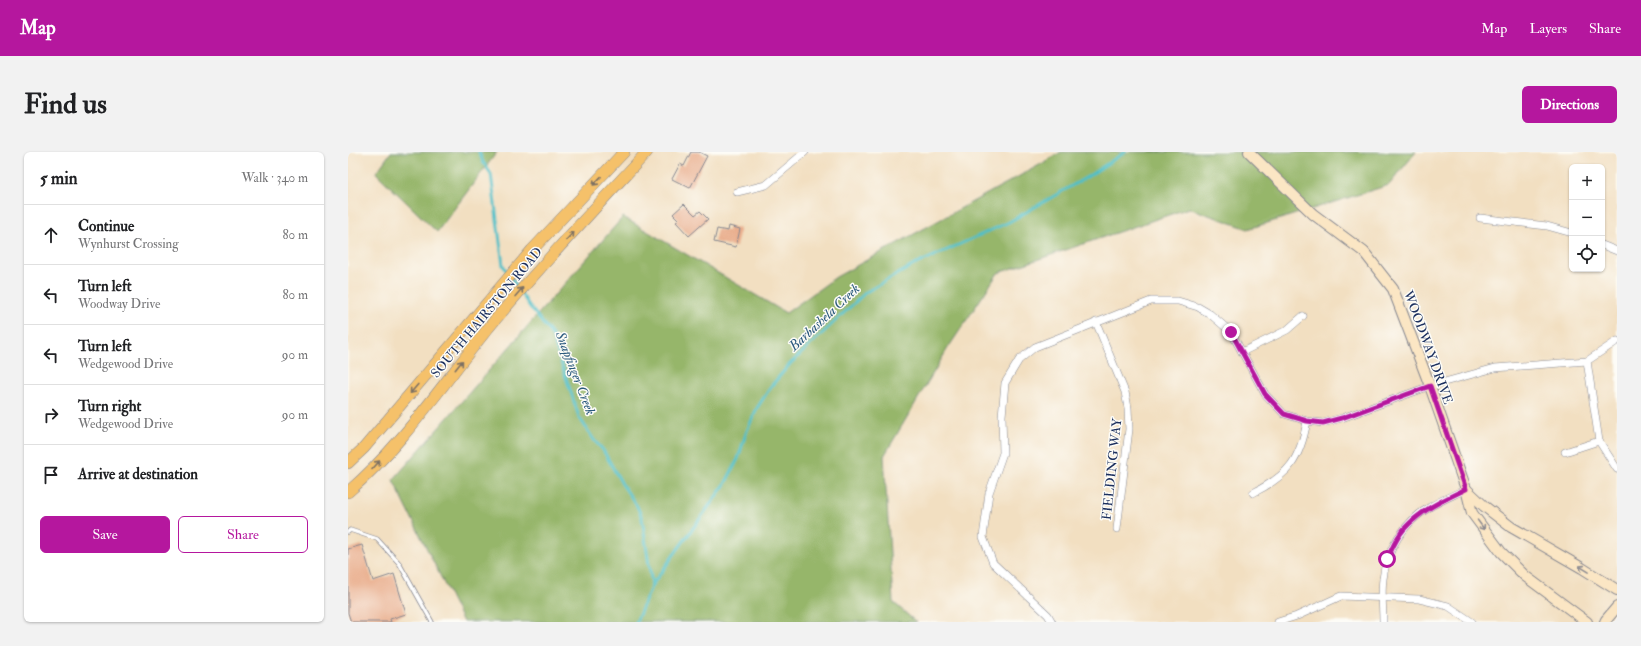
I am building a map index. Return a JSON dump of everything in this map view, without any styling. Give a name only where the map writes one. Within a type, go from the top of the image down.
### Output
[{"type":"main road","name":"SOUTH HAIRSTON ROAD","points":[[348,463],[364,448],[532,250],[624,152]]},
{"type":"main road","name":"SOUTH HAIRSTON ROAD","points":[[348,492],[365,478],[396,443],[495,320],[543,265],[647,152]]},
{"type":"street","points":[[737,192],[766,185],[805,152]]},
{"type":"street","name":"WOODWAY DRIVE","points":[[1249,152],[1313,214],[1364,252],[1393,289],[1430,386],[1466,489],[1472,513],[1500,552],[1525,576],[1587,622]]},
{"type":"street","points":[[1480,218],[1547,226],[1569,232]]},
{"type":"street","points":[[1605,246],[1617,251]]},
{"type":"street","points":[[1052,622],[1048,615],[993,562],[983,537],[989,493],[1003,453],[1002,416],[1005,384],[1019,360],[1035,347],[1150,301],[1178,301],[1198,307],[1210,314],[1231,332],[1265,394],[1284,414],[1307,421],[1323,423],[1342,418],[1430,386],[1495,368],[1587,361],[1617,341]]},
{"type":"street","points":[[1242,352],[1287,330],[1302,316]]},
{"type":"street","name":"FIELDING WAY","points":[[1096,322],[1125,392],[1128,408],[1129,428],[1117,529]]},
{"type":"street","points":[[1587,361],[1599,441],[1617,469]]},
{"type":"street","points":[[1253,492],[1268,485],[1287,471],[1295,461],[1304,439],[1307,421]]},
{"type":"street","points":[[1565,452],[1599,441]]},
{"type":"street","points":[[1383,622],[1383,579],[1387,559],[1396,540],[1404,529],[1429,507],[1466,489]]},
{"type":"street","name":"WOODWAY DRIVE","points":[[1466,489],[1511,528],[1582,568],[1617,590]]},
{"type":"street","points":[[1278,622],[1297,616],[1341,596],[1419,599],[1448,606],[1472,622]]},
{"type":"street","points":[[1606,622],[1617,607]]},
{"type":"lane","points":[[348,532],[350,530],[377,539],[400,563],[432,622]]},
{"type":"green space","points":[[391,152],[497,152],[437,232],[376,173]]},
{"type":"green space","points":[[1061,152],[1416,152],[1389,185],[1248,229],[1189,208],[998,273],[948,348],[884,456],[893,602],[916,622],[463,622],[393,480],[623,217],[786,313],[836,277]]},
{"type":"building","points":[[691,152],[699,152],[707,156],[690,188],[672,179],[680,164],[684,166]]},
{"type":"building","points":[[684,204],[695,215],[700,211],[708,219],[689,236],[676,222],[679,220],[673,214]]},
{"type":"building","points":[[729,226],[740,229],[736,247],[714,242],[717,229],[728,231]]},
{"type":"building","points":[[362,545],[373,581],[394,574],[406,614],[390,619],[391,622],[351,622],[348,613],[348,549]]},
{"type":"waterway","name":"Snapfinger Creek","points":[[479,152],[483,162],[491,174],[503,265],[530,307],[552,335],[579,417],[594,440],[603,450],[622,484],[637,506],[642,518],[652,585],[636,622]]},
{"type":"waterway","name":"Barbashela Creek","points":[[652,585],[725,484],[738,459],[746,433],[757,408],[772,385],[790,364],[866,292],[914,265],[1009,222],[1087,177],[1125,152]]},
{"type":"route","points":[[1231,332],[1265,394],[1284,414],[1307,421],[1323,423],[1342,418],[1430,386],[1466,489],[1429,507],[1404,529],[1396,540],[1387,559]]}]
